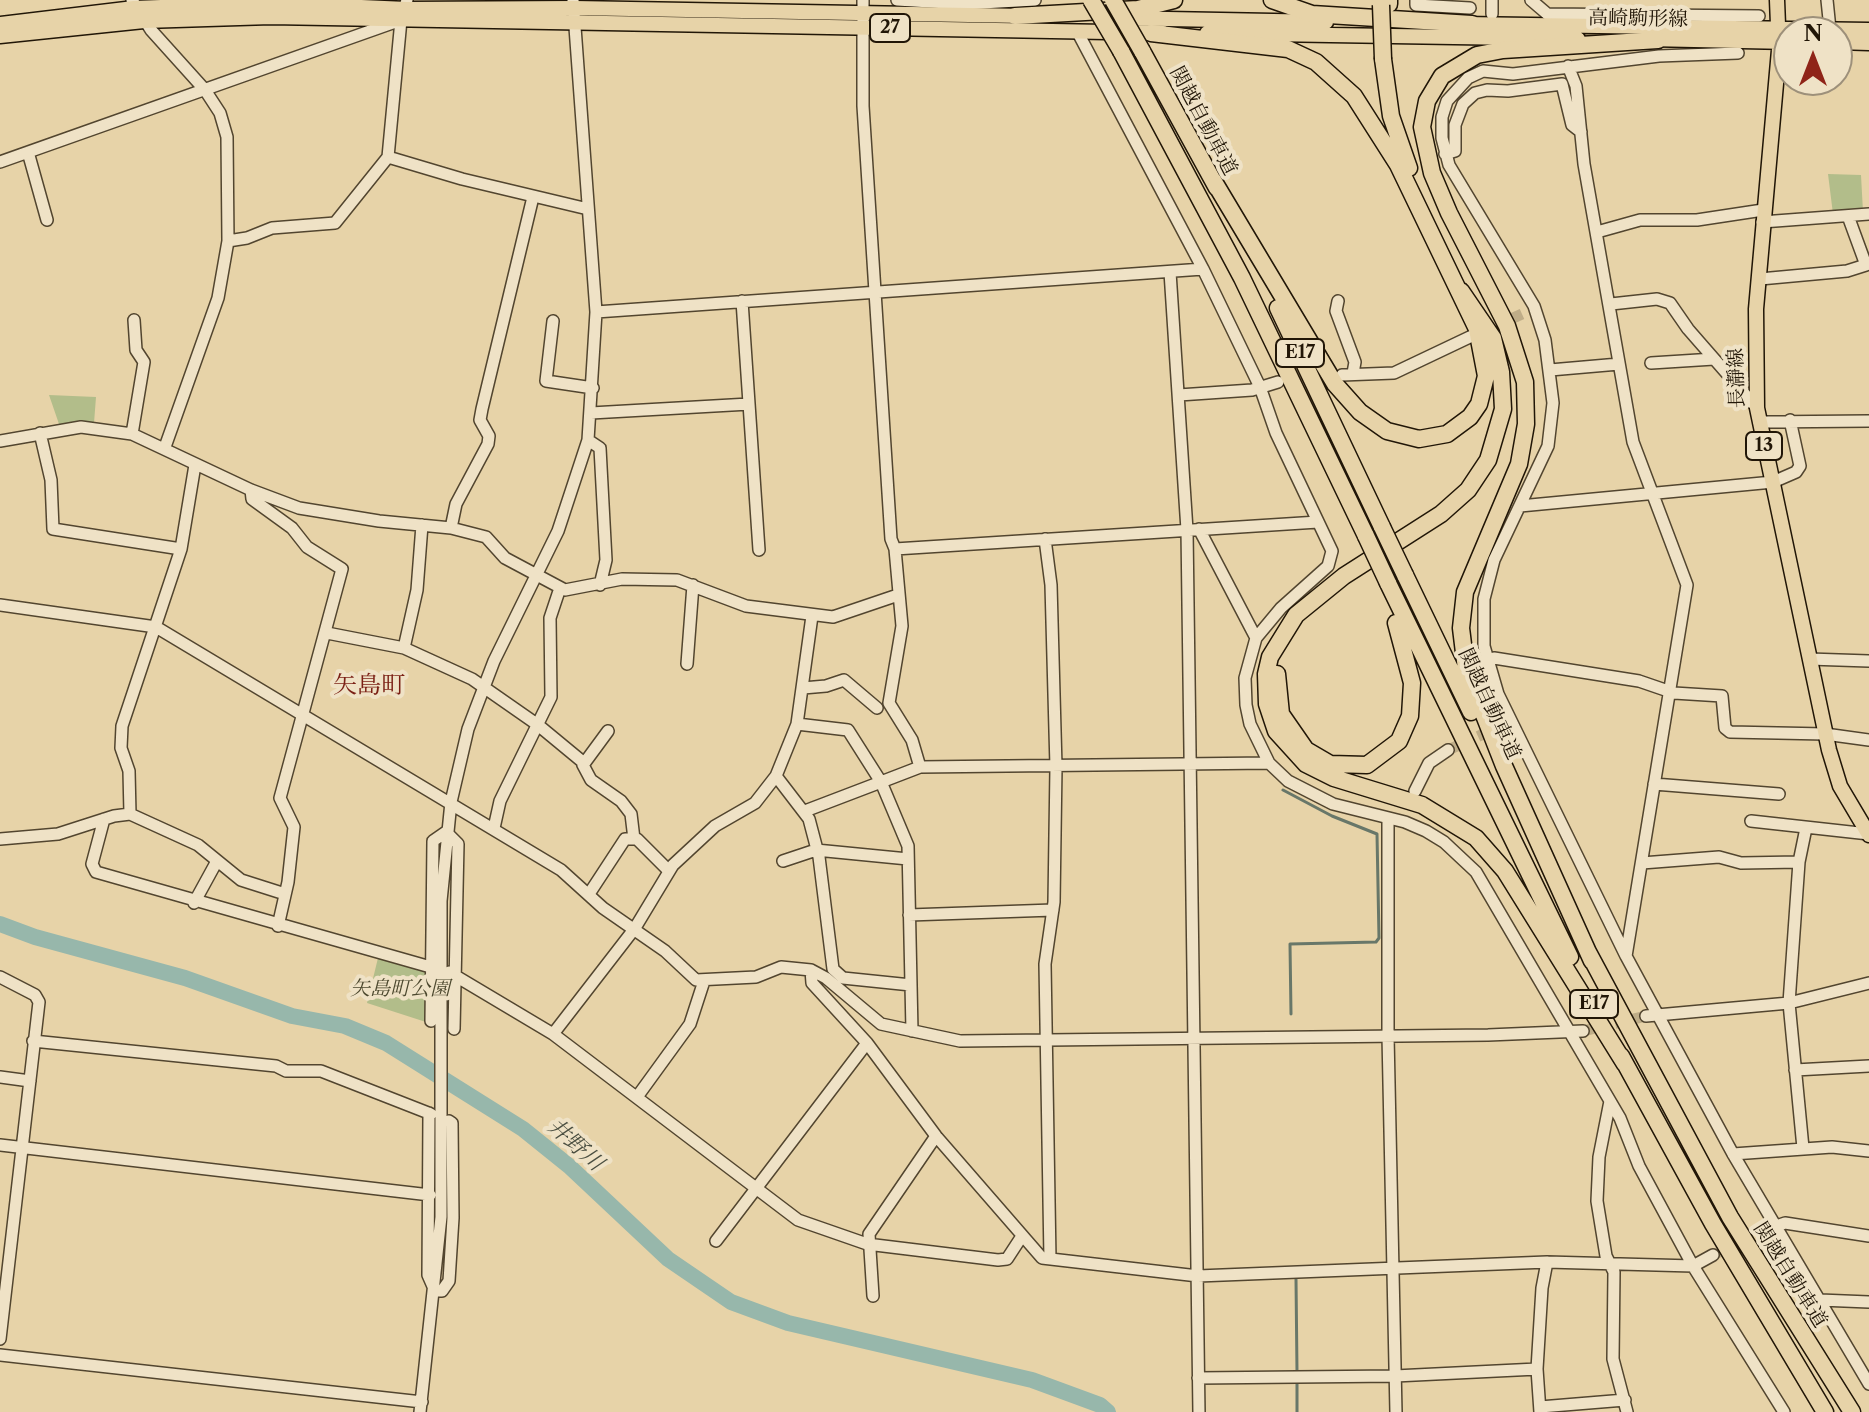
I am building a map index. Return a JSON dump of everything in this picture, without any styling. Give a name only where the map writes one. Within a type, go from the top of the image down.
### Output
[{"type":"highway","name":"関越自動車道","points":[[1091,0],[1121,51],[1520,859],[1625,1064],[1713,1224],[1825,1412]]},
{"type":"highway","name":"関越自動車道","points":[[1113,0],[1213,180],[1592,961],[1730,1217],[1852,1412]]},
{"type":"highway","points":[[1015,16],[1138,9],[1174,0]]},
{"type":"highway","points":[[1272,0],[1312,14],[1471,16]]},
{"type":"highway","points":[[1385,2],[1391,116],[1428,222]]},
{"type":"highway","points":[[1151,33],[1269,44],[1316,62],[1342,84],[1367,115],[1428,222],[1461,291],[1486,361],[1484,391],[1479,404],[1460,427],[1433,438],[1419,439],[1387,431],[1360,412],[1335,384],[1213,180]]},
{"type":"highway","points":[[1449,213],[1430,164],[1422,127],[1434,88],[1452,67],[1477,55],[1503,50],[1658,40]]},
{"type":"highway","points":[[1388,58],[1411,148],[1449,213],[1507,326],[1521,361],[1526,424],[1511,485],[1469,577],[1462,610],[1463,648],[1484,719],[1592,961]]},
{"type":"highway","points":[[1384,585],[1409,664],[1410,716],[1399,741],[1379,759],[1354,767],[1330,764],[1306,750],[1286,726],[1276,689],[1280,662],[1297,629],[1317,608],[1349,582],[1447,522],[1475,496],[1495,467],[1507,437],[1513,395],[1502,334],[1483,282]]},
{"type":"highway","points":[[1461,291],[1493,338],[1501,372],[1501,418],[1488,460],[1468,490],[1441,514],[1344,576],[1296,615],[1270,657],[1266,674],[1267,704],[1276,731],[1306,764],[1334,778],[1422,805],[1476,838],[1505,871],[1625,1064]]},
{"type":"main road","name":"高崎駒形線","points":[[0,24],[133,4],[241,2],[405,10]]},
{"type":"main road","name":"高崎駒形線","points":[[0,36],[144,21],[405,10],[713,6],[1077,31],[1658,40],[1773,37]]},
{"type":"main road","name":"高崎駒形線","points":[[574,9],[1015,16],[1471,16],[1560,25],[1773,36]]},
{"type":"main road","name":"長瀞線","points":[[1776,96],[1763,216],[1755,334],[1758,415],[1825,734],[1840,786],[1869,834]]},
{"type":"street","points":[[897,0],[964,4],[1035,0]]},
{"type":"street","points":[[1416,0],[1416,5],[1471,16]]},
{"type":"street","points":[[1492,0],[1492,14]]},
{"type":"street","points":[[1531,0],[1560,25]]},
{"type":"street","points":[[133,4],[144,21],[205,90],[220,113],[227,137],[228,241],[218,298],[165,447]]},
{"type":"street","points":[[0,1355],[421,1407],[436,1291],[441,1217],[439,1038],[446,832],[451,802],[468,729],[484,688],[573,493],[588,440],[591,413],[596,312],[574,9]]},
{"type":"street","points":[[0,162],[205,90],[405,10],[388,157],[335,223],[272,228],[247,238],[228,241]]},
{"type":"street","points":[[862,14],[863,106],[891,539],[900,584],[898,595],[902,626],[889,703],[912,740],[920,767]]},
{"type":"street","points":[[1547,14],[1759,16]]},
{"type":"street","points":[[1077,31],[1203,269],[1260,387],[1276,433],[1332,551],[1328,566],[1281,608],[1256,638],[1245,678],[1246,705],[1254,733],[1269,763],[1308,793],[1333,804],[1405,822],[1444,842],[1476,872],[1610,1101],[1693,1266],[1784,1412]]},
{"type":"street","points":[[1738,53],[1659,56],[1513,74],[1495,70],[1468,78],[1447,101],[1442,117],[1445,154],[1503,258],[1534,306],[1550,370],[1553,403],[1548,446],[1494,560],[1484,599],[1483,631],[1488,662],[1506,724],[1626,956],[1652,1014],[1869,1384]]},
{"type":"street","points":[[1493,55],[1495,70]]},
{"type":"street","points":[[1568,66],[1576,86],[1633,442],[1687,585],[1626,956]]},
{"type":"street","points":[[1445,154],[1455,151],[1455,125],[1463,104],[1475,93],[1487,90],[1526,90],[1562,84],[1572,125],[1581,132]]},
{"type":"street","points":[[28,152],[47,220]]},
{"type":"street","points":[[388,157],[588,209]]},
{"type":"street","points":[[451,528],[456,504],[488,444],[489,436],[480,420],[482,409],[533,197]]},
{"type":"street","points":[[1597,232],[1640,220],[1869,214]]},
{"type":"street","points":[[1760,279],[1847,271],[1866,265],[1848,216]]},
{"type":"street","points":[[596,312],[1203,269]]},
{"type":"street","points":[[1170,272],[1193,530],[1190,765],[1199,1412]]},
{"type":"street","points":[[1611,304],[1657,299],[1670,303],[1758,415],[1790,420],[1869,421]]},
{"type":"street","points":[[742,301],[759,550]]},
{"type":"street","points":[[1338,301],[1336,311],[1355,362],[1348,374],[1394,373],[1474,335]]},
{"type":"street","points":[[1522,314],[1534,306]]},
{"type":"street","points":[[132,434],[144,362],[136,350],[134,320]]},
{"type":"street","points":[[553,321],[546,381],[593,388]]},
{"type":"street","points":[[1651,363],[1714,359]]},
{"type":"street","points":[[1550,370],[1619,364]]},
{"type":"street","points":[[1179,395],[1260,387],[1282,376]]},
{"type":"street","points":[[591,413],[749,404]]},
{"type":"street","points":[[1520,506],[1773,482],[1796,472],[1800,466],[1790,420]]},
{"type":"street","points":[[0,441],[81,427],[132,434],[251,490],[299,508],[451,528],[486,537],[505,558],[560,588],[600,585],[622,579],[677,580],[746,606],[833,617],[898,595]]},
{"type":"street","points":[[40,433],[51,480],[53,529],[181,549]]},
{"type":"street","points":[[588,440],[600,448],[606,560],[600,585]]},
{"type":"street","points":[[130,814],[129,771],[121,748],[122,726],[181,549],[195,465]]},
{"type":"street","points":[[251,490],[252,499],[292,528],[307,547],[341,566],[327,633],[280,798],[294,827],[278,926]]},
{"type":"street","points":[[895,549],[1318,522]]},
{"type":"street","points":[[404,648],[420,575],[422,525]]},
{"type":"street","points":[[1193,530],[1256,638]]},
{"type":"street","points":[[1045,539],[1051,585],[1056,767],[1053,910],[1045,964],[1049,1040],[1050,1259]]},
{"type":"street","points":[[687,664],[693,585]]},
{"type":"street","points":[[494,828],[500,801],[551,697],[550,618],[560,588]]},
{"type":"street","points":[[0,605],[156,627],[561,870],[603,908],[635,928],[691,977],[704,981],[756,977],[781,967],[811,970],[826,978],[881,1024],[960,1041],[1583,1031]]},
{"type":"street","points":[[553,1034],[635,928],[669,871],[715,826],[755,803],[776,776],[797,724],[812,616]]},
{"type":"street","points":[[327,633],[404,648],[484,688],[538,725],[584,763],[591,780],[621,801],[631,814],[634,839],[669,871]]},
{"type":"street","points":[[1488,662],[1494,658],[1639,681],[1669,691],[1722,696],[1725,728],[1730,732],[1825,734],[1869,740]]},
{"type":"street","points":[[1809,659],[1869,661]]},
{"type":"street","points":[[803,688],[826,686],[844,680],[877,708]]},
{"type":"street","points":[[797,724],[848,730],[881,782],[905,832],[912,1031]]},
{"type":"street","points":[[584,763],[608,731]]},
{"type":"street","points":[[1415,791],[1429,763],[1448,750]]},
{"type":"street","points":[[805,811],[920,767],[1269,763]]},
{"type":"street","points":[[776,776],[805,811],[816,850],[833,969],[843,978],[911,985]]},
{"type":"street","points":[[1654,784],[1779,794]]},
{"type":"street","points":[[1405,822],[1409,809]]},
{"type":"street","points":[[0,839],[73,831],[104,819],[130,814],[198,845],[241,880],[285,894]]},
{"type":"street","points":[[1388,818],[1388,1036],[1396,1412]]},
{"type":"street","points":[[104,819],[92,864],[96,872],[194,903],[432,967]]},
{"type":"street","points":[[1751,821],[1869,834]]},
{"type":"street","points":[[1803,1148],[1789,1003],[1799,862],[1806,828]]},
{"type":"street","points":[[431,1021],[433,841],[446,832]]},
{"type":"street","points":[[446,832],[458,844],[451,973],[454,1029]]},
{"type":"street","points":[[589,894],[625,839],[634,839]]},
{"type":"street","points":[[783,861],[816,850],[908,859]]},
{"type":"street","points":[[1642,863],[1719,857],[1741,863],[1799,862]]},
{"type":"street","points":[[194,903],[208,871],[217,861]]},
{"type":"street","points":[[909,915],[1053,910]]},
{"type":"street","points":[[811,970],[812,983],[867,1043],[936,1136],[1042,1258],[1198,1276],[1547,1262],[1693,1266],[1713,1255]]},
{"type":"street","points":[[451,973],[553,1034],[798,1220],[867,1244],[998,1260],[1007,1259],[1022,1236]]},
{"type":"street","points":[[0,977],[35,995],[39,1002],[0,1339]]},
{"type":"street","points":[[637,1097],[690,1024],[704,981]]},
{"type":"street","points":[[1652,1014],[1789,1003],[1869,983]]},
{"type":"street","points":[[33,1041],[276,1066],[286,1071],[321,1071],[430,1114],[428,1279],[436,1291]]},
{"type":"street","points":[[716,1241],[867,1043]]},
{"type":"street","points":[[1795,1070],[1869,1066]]},
{"type":"street","points":[[0,1077],[30,1081]]},
{"type":"street","points":[[1547,1262],[1542,1288],[1537,1369],[1540,1409],[1626,1406],[1613,1359],[1614,1272],[1597,1201],[1599,1157],[1610,1101]]},
{"type":"street","points":[[436,1291],[442,1291],[449,1281],[453,1218],[449,1121]]},
{"type":"street","points":[[873,1296],[867,1244],[869,1234],[936,1136]]},
{"type":"street","points":[[0,1145],[430,1195]]},
{"type":"street","points":[[1733,1154],[1803,1148],[1869,1151]]},
{"type":"street","points":[[1762,1231],[1775,1224],[1869,1236]]},
{"type":"street","points":[[1820,1300],[1869,1302]]},
{"type":"street","points":[[1198,1378],[1395,1376],[1537,1369]]},
{"type":"green space","points":[[1828,174],[1861,175],[1863,212],[1833,214]]},
{"type":"green space","points":[[49,395],[96,397],[94,423],[59,424]]},
{"type":"green space","name":"矢島町公園","points":[[378,958],[428,971],[429,1023],[367,1003]]},
{"type":"waterway","points":[[1283,790],[1332,816],[1377,834],[1379,938],[1376,942],[1290,944],[1291,1014]]},
{"type":"waterway","name":"井野川","points":[[0,924],[35,937],[185,978],[292,1016],[345,1026],[386,1043],[523,1129],[569,1166],[668,1259],[731,1302],[788,1323],[1032,1380],[1100,1405],[1108,1412]]},
{"type":"waterway","points":[[1296,1279],[1297,1372]]},
{"type":"waterway","points":[[1297,1382],[1297,1412]]},
{"type":"tunnel","points":[[1482,332],[1522,314]]},
{"type":"tunnel","points":[[1448,750],[1501,726]]},
{"type":"tunnel","points":[[1583,1031],[1646,1016]]},
{"type":"tunnel","points":[[1713,1255],[1762,1231]]},
{"type":"district","name":"矢島町","points":[[369,686]]}]
